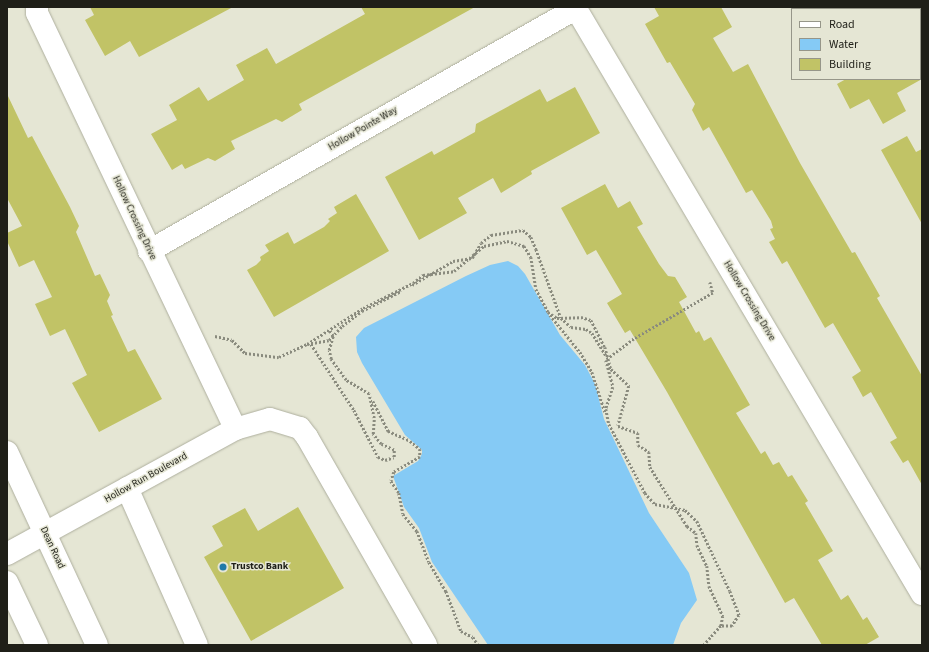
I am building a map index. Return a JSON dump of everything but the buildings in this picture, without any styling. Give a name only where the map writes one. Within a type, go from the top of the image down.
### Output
[{"type":"street","name":"Hollow Crossing Drive","points":[[36,7],[37,14],[235,429]]},
{"type":"street","name":"Hollow Crossing Drive","points":[[575,8],[922,594]]},
{"type":"street","name":"Hollow Pointe Way","points":[[149,251],[575,8]]},
{"type":"street","name":"Hollow Run Boulevard","points":[[7,554],[235,429],[270,419],[300,428],[307,437],[426,645]]},
{"type":"street","name":"Dean Road","points":[[7,452],[97,645]]},
{"type":"street","points":[[127,488],[197,645]]},
{"type":"street","points":[[7,582],[37,645]]},
{"type":"path","points":[[307,344],[322,343],[333,337],[342,326],[362,311],[454,261],[472,258],[484,240],[494,234],[518,229],[528,233],[536,248],[561,318]]},
{"type":"path","points":[[476,252],[488,245],[501,241],[516,242],[524,246],[530,257],[536,289],[560,330],[580,352],[594,377],[606,417],[644,493],[655,504],[676,508],[694,515],[739,615],[736,623],[726,628],[721,626]]},
{"type":"path","points":[[195,344],[218,336],[232,340],[241,351],[273,358],[287,354],[307,344],[363,308],[413,283],[423,275],[436,272],[454,271],[466,259]]},
{"type":"path","points":[[606,417],[607,403],[613,387],[612,378],[605,363],[608,358],[634,339],[713,293],[710,280],[729,267]]},
{"type":"path","points":[[547,310],[561,318],[571,327],[586,329],[592,333],[608,358]]},
{"type":"path","points":[[561,318],[589,319],[605,347],[611,369],[627,382],[630,388],[618,418],[618,426],[638,433],[638,445],[649,452],[650,467],[688,528],[697,535],[697,545],[707,566],[709,586],[723,616],[721,626],[704,645]]},
{"type":"path","points":[[328,330],[333,337],[330,354],[338,371],[372,398],[388,431],[410,441],[420,449],[421,455],[418,460],[394,472],[391,481],[396,491],[403,514],[419,534],[429,562],[446,591],[461,631],[473,637],[478,645]]},
{"type":"path","points":[[307,344],[317,349],[354,410],[378,457],[382,460],[390,459],[395,452],[381,444],[373,434],[374,418],[372,398]]},
{"type":"water","points":[[508,261],[518,266],[525,274],[560,335],[585,365],[595,384],[604,419],[649,513],[689,573],[697,600],[681,623],[673,645],[488,645],[432,562],[419,528],[404,507],[393,476],[418,461],[422,454],[422,450],[405,435],[362,363],[357,352],[356,337],[364,328],[466,276],[490,265]]},
{"type":"place","name":"Trustco Bank","points":[[223,567]]}]
